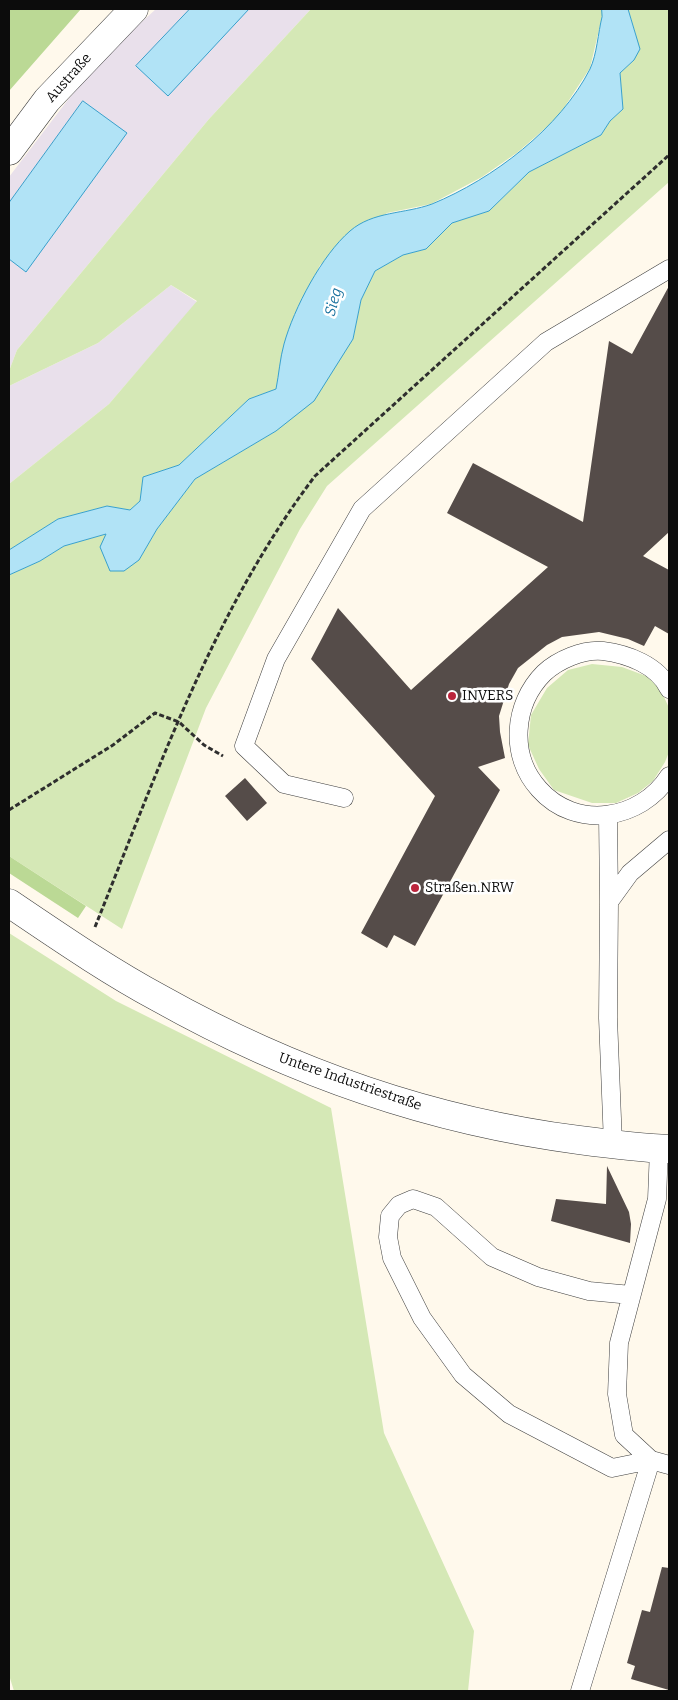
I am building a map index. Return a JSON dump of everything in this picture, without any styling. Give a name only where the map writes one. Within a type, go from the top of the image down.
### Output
[{"type":"street","name":"Austraße","points":[[9,151],[47,100],[134,9]]},
{"type":"street","name":"Untere Industriestraße","points":[[9,903],[84,953],[158,998],[224,1033],[327,1077],[404,1103],[477,1123],[530,1134],[664,1149]]},
{"type":"lane","points":[[344,798],[284,784],[244,746],[276,659],[362,509],[546,342],[669,269]]},
{"type":"lane","points":[[669,689],[648,666],[624,654],[598,650],[569,657],[550,668],[535,682],[521,709],[518,737],[523,765],[540,790],[563,807],[591,816],[608,815],[636,808],[660,790],[669,776]]},
{"type":"lane","points":[[608,815],[608,1018],[613,1144]]},
{"type":"lane","points":[[608,902],[630,873],[669,840]]},
{"type":"lane","points":[[651,1460],[624,1435],[617,1394],[619,1343],[657,1199],[664,1149]]},
{"type":"lane","points":[[631,1295],[590,1291],[538,1277],[492,1257],[436,1207],[413,1200],[399,1205],[390,1216],[388,1236],[392,1258],[422,1318],[463,1375],[508,1414],[612,1468],[651,1460],[669,1465]]},
{"type":"lane","points":[[580,1691],[651,1460]]},
{"type":"path","points":[[84,953],[207,656],[288,511],[315,476],[669,155]]},
{"type":"path","points":[[9,810],[113,745],[155,713],[179,722],[204,745]]},
{"type":"shaded area","points":[[156,9],[311,9],[209,119],[17,350],[9,371],[9,177],[70,97],[114,47]]},
{"type":"shaded area","points":[[171,285],[197,302],[109,404],[9,484],[9,386],[98,343]]},
{"type":"green space","points":[[9,9],[81,9],[9,91]]},
{"type":"green space","points":[[311,9],[602,9],[602,17],[590,68],[558,117],[518,152],[482,177],[431,204],[387,213],[320,265],[284,344],[276,389],[249,399],[179,465],[143,477],[140,501],[130,510],[107,506],[58,519],[9,550],[9,484],[109,404],[197,301],[171,285],[98,343],[9,386],[9,371],[17,350],[209,119]]},
{"type":"green space","points":[[628,9],[669,9],[669,182],[327,486],[300,529],[206,708],[122,929],[9,856],[9,575],[40,561],[64,546],[106,534],[139,560],[157,529],[195,479],[276,431],[353,339],[361,300],[375,271],[403,255],[426,249],[452,223],[489,211],[529,172],[601,135],[610,121],[623,109],[620,73],[634,60],[636,35]]},
{"type":"green space","points":[[592,664],[622,667],[646,676],[660,688],[669,708],[669,752],[665,762],[653,781],[638,793],[616,803],[592,803],[554,790],[539,769],[528,745],[531,715],[547,688],[568,670]]},
{"type":"green space","points":[[9,856],[86,906],[78,918],[9,873]]},
{"type":"green space","points":[[9,933],[116,1001],[331,1108],[384,1433],[474,1631],[468,1691],[14,1691],[9,1675]]},
{"type":"water","points":[[190,9],[249,9],[168,96],[136,66]]},
{"type":"water","name":"Sieg","points":[[602,9],[628,9],[640,49],[634,60],[620,73],[623,109],[610,121],[601,135],[529,172],[489,211],[452,223],[426,249],[403,255],[375,271],[361,300],[353,339],[314,401],[276,431],[195,479],[157,529],[139,560],[124,571],[110,571],[100,547],[106,534],[64,546],[40,561],[9,575],[9,550],[58,519],[107,506],[130,510],[140,501],[143,477],[179,465],[249,399],[276,389],[283,349],[295,315],[319,268],[340,241],[350,231],[369,220],[432,204],[455,193],[478,181],[523,149],[561,111],[577,91],[590,69],[596,50]]},
{"type":"water","points":[[83,101],[127,133],[26,272],[9,259],[9,203]]},
{"type":"building","points":[[669,286],[669,532],[643,556],[669,570],[669,634],[655,626],[644,646],[628,639],[599,632],[562,637],[547,645],[518,668],[509,684],[499,716],[505,758],[478,767],[500,790],[415,946],[394,935],[387,948],[361,933],[435,796],[311,659],[338,608],[411,690],[548,567],[447,513],[473,463],[583,522],[609,341],[632,354]]},
{"type":"building","points":[[245,778],[267,803],[247,821],[225,796]]},
{"type":"building","points":[[607,1166],[629,1212],[631,1224],[630,1243],[551,1221],[556,1199],[606,1204]]},
{"type":"building","points":[[662,1567],[669,1568],[669,1690],[631,1679],[635,1666],[627,1663],[642,1610],[650,1612]]},
{"type":"place","name":"INVERS","points":[[452,696]]},
{"type":"place","name":"Straßen.NRW","points":[[415,888]]}]
